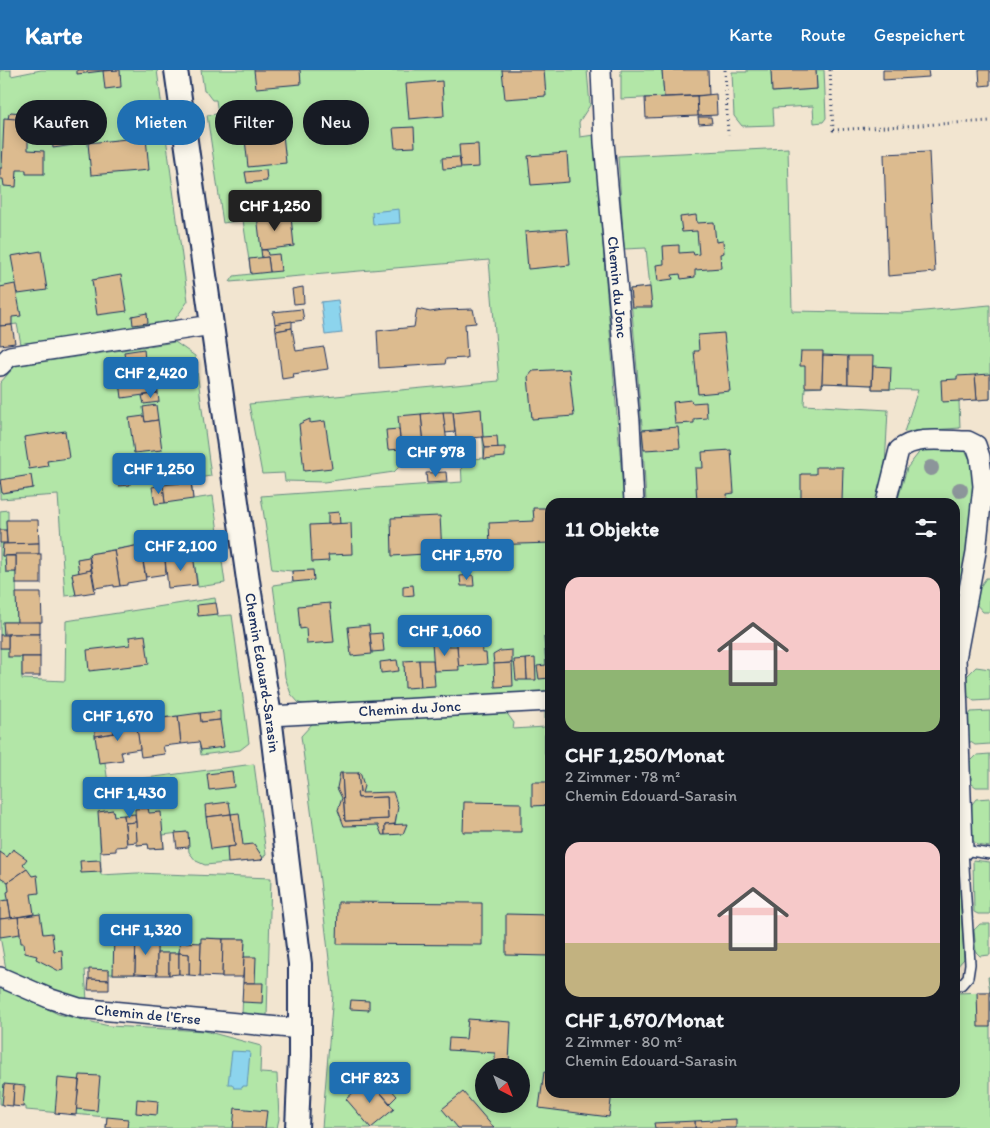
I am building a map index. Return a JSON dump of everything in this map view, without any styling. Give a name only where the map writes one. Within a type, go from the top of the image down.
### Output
[{"type":"street","name":"Chemin Edouard-Sarasin","points":[[176,70],[249,587],[270,716],[300,964],[297,1128]]},
{"type":"street","name":"Chemin du Jonc","points":[[601,70],[604,142],[630,422],[634,498]]},
{"type":"street","points":[[0,366],[10,356],[212,325]]},
{"type":"street","points":[[887,498],[899,450],[905,444],[914,441],[968,441],[976,446],[980,457],[983,486],[976,552],[960,638]]},
{"type":"street","name":"Chemin du Jonc","points":[[270,716],[545,701]]},
{"type":"street","name":"Chemin de l'Erse","points":[[0,977],[51,999],[79,1008],[300,1029]]},
{"type":"lane","points":[[960,849],[990,854]]},
{"type":"lane","points":[[960,859],[970,964],[968,977],[960,985]]},
{"type":"path","points":[[725,70],[728,136]]},
{"type":"path","points":[[830,70],[833,130],[990,121]]},
{"type":"green space","points":[[0,70],[11,70],[11,76],[41,70],[157,70],[161,100],[117,100],[117,145],[167,145],[188,301],[173,322],[21,344],[17,324],[0,326]]},
{"type":"green space","points":[[201,70],[587,70],[590,105],[579,122],[580,137],[594,135],[624,498],[545,498],[545,692],[311,706],[299,703],[291,694],[285,677],[273,585],[293,582],[292,571],[272,569],[261,496],[462,482],[461,460],[484,458],[481,410],[421,414],[424,446],[410,448],[407,459],[394,472],[324,482],[285,481],[284,473],[262,474],[249,404],[499,381],[489,260],[230,282],[234,276],[251,274],[243,220],[223,223],[207,115],[215,114],[215,145],[293,145],[293,100],[212,100],[204,91]]},
{"type":"green space","points":[[621,70],[662,70],[664,97],[621,99]]},
{"type":"green space","points":[[747,70],[771,70],[773,92],[817,89],[816,70],[824,70],[826,118],[823,122],[814,123],[813,106],[773,108],[774,125],[742,126],[734,116],[732,72],[747,72]]},
{"type":"green space","points":[[788,148],[792,311],[903,313],[990,305],[990,399],[959,401],[960,428],[904,432],[918,390],[872,389],[872,385],[823,383],[822,387],[805,388],[804,405],[888,410],[885,467],[878,498],[646,498],[642,426],[630,289],[650,287],[646,248],[624,249],[618,156]]},
{"type":"green space","points":[[175,342],[195,356],[211,476],[191,479],[193,499],[213,496],[225,583],[198,587],[193,554],[160,560],[159,554],[142,556],[140,545],[89,554],[89,557],[78,559],[79,573],[72,574],[76,595],[65,596],[58,495],[0,499],[0,383],[15,366]]},
{"type":"green space","points":[[950,445],[966,452],[975,469],[973,529],[960,587],[960,498],[898,498],[907,468],[921,450]]},
{"type":"green space","points":[[8,510],[8,520],[6,521],[7,543],[3,543],[2,556],[5,556],[6,572],[16,572],[17,622],[4,622],[4,635],[0,635],[0,511]]},
{"type":"green space","points":[[986,578],[990,578],[990,612],[983,612],[975,603],[978,590]]},
{"type":"green space","points":[[215,598],[218,616],[232,615],[249,743],[240,750],[201,755],[199,742],[177,716],[95,726],[99,763],[105,762],[108,783],[254,764],[266,854],[261,860],[205,865],[196,861],[189,852],[187,832],[163,835],[164,848],[149,849],[148,844],[137,845],[136,822],[130,815],[114,816],[113,810],[99,812],[101,875],[137,873],[271,878],[267,1016],[242,1015],[245,939],[202,938],[201,943],[179,943],[179,953],[157,953],[157,937],[136,936],[135,974],[109,974],[109,970],[85,970],[87,1001],[59,994],[6,969],[0,936],[0,648],[8,648],[22,657],[22,679],[65,681],[66,621]]},
{"type":"green space","points":[[976,667],[990,669],[990,700],[974,701],[965,694],[964,679]]},
{"type":"green space","points":[[990,711],[990,744],[975,745],[966,739],[965,722],[971,712]]},
{"type":"green space","points":[[506,712],[514,723],[513,729],[545,727],[545,1098],[960,1098],[960,993],[990,992],[990,1128],[322,1128],[333,994],[301,736],[313,723]]},
{"type":"green space","points":[[990,754],[990,787],[976,787],[968,781],[967,765],[977,755]]},
{"type":"green space","points":[[990,798],[990,847],[977,845],[971,838],[969,808],[976,799]]},
{"type":"green space","points":[[973,860],[990,862],[990,914],[974,912]]},
{"type":"green space","points":[[960,889],[964,959],[960,963]]},
{"type":"green space","points":[[980,924],[990,924],[990,955],[980,956],[976,952],[974,930]]},
{"type":"green space","points":[[0,985],[58,1014],[109,1026],[205,1031],[261,1046],[260,1073],[277,1074],[279,1119],[277,1128],[106,1128],[107,1117],[26,1110],[26,1107],[0,1104]]},
{"type":"water","points":[[399,209],[400,223],[373,225],[372,212]]},
{"type":"water","points":[[338,300],[342,333],[325,335],[321,302]]},
{"type":"water","points":[[232,1051],[250,1052],[247,1086],[242,1088],[234,1088],[232,1084],[228,1084]]},
{"type":"building","points":[[77,70],[111,70],[77,74]]},
{"type":"building","points":[[120,70],[121,87],[105,89],[103,71]]},
{"type":"building","points":[[254,70],[300,70],[301,84],[256,88]]},
{"type":"building","points":[[502,70],[544,70],[546,96],[505,99]]},
{"type":"building","points":[[662,70],[708,70],[709,95],[664,97]]},
{"type":"building","points":[[771,70],[816,70],[817,89],[772,92]]},
{"type":"building","points":[[883,70],[928,70],[929,77],[883,80]]},
{"type":"building","points":[[979,70],[990,70],[990,85],[980,86]]},
{"type":"building","points":[[442,81],[444,116],[409,119],[406,84]]},
{"type":"building","points":[[716,94],[717,115],[698,116],[697,96]]},
{"type":"building","points":[[697,96],[698,116],[646,118],[645,98]]},
{"type":"building","points":[[15,112],[15,119],[8,119],[9,114]]},
{"type":"building","points":[[698,117],[711,117],[712,123],[699,124]]},
{"type":"building","points":[[4,118],[15,119],[15,145],[28,145],[28,150],[44,151],[44,174],[26,174],[26,170],[17,170],[16,187],[4,186],[3,179],[0,179],[0,168],[2,168]]},
{"type":"building","points":[[414,127],[415,147],[395,148],[393,128]]},
{"type":"building","points":[[117,140],[117,145],[147,145],[149,170],[91,175],[88,145],[107,145],[107,141]]},
{"type":"building","points":[[478,144],[479,167],[461,168],[459,145]]},
{"type":"building","points":[[53,145],[73,145],[53,148]]},
{"type":"building","points":[[246,145],[284,145],[286,163],[248,167]]},
{"type":"building","points":[[929,152],[935,272],[888,276],[884,154]]},
{"type":"building","points":[[567,153],[569,182],[531,185],[528,156]]},
{"type":"building","points":[[459,157],[461,168],[443,169],[442,158]]},
{"type":"building","points":[[266,170],[267,181],[247,183],[245,172]]},
{"type":"building","points":[[272,213],[273,220],[291,217],[294,246],[261,250],[257,215]]},
{"type":"building","points":[[696,215],[697,223],[714,222],[716,242],[723,241],[724,253],[720,254],[721,268],[695,270],[695,277],[681,279],[680,274],[672,275],[673,279],[658,281],[656,265],[664,264],[663,246],[679,245],[679,253],[693,252],[694,255],[699,254],[697,231],[682,232],[680,217]]},
{"type":"building","points":[[567,229],[570,265],[528,269],[525,232]]},
{"type":"building","points":[[261,250],[267,250],[268,255],[279,254],[281,271],[270,272],[268,257],[262,258]]},
{"type":"building","points":[[41,251],[47,290],[18,294],[11,256]]},
{"type":"building","points":[[268,257],[270,272],[251,274],[249,259]]},
{"type":"building","points":[[121,275],[127,311],[97,315],[92,280]]},
{"type":"building","points":[[15,284],[21,316],[12,317],[12,325],[0,326],[0,287]]},
{"type":"building","points":[[303,287],[304,303],[294,304],[292,289]]},
{"type":"building","points":[[650,287],[652,307],[632,307],[630,289]]},
{"type":"building","points":[[302,309],[304,320],[275,324],[273,312]]},
{"type":"building","points":[[417,309],[430,312],[473,309],[476,323],[465,324],[467,358],[446,359],[445,364],[379,368],[377,331],[414,327]]},
{"type":"building","points":[[147,313],[148,323],[133,325],[132,316]]},
{"type":"building","points":[[292,321],[292,328],[276,331],[275,324]]},
{"type":"building","points":[[12,325],[15,343],[0,345],[0,326]]},
{"type":"building","points":[[292,328],[296,351],[324,347],[328,369],[293,374],[294,377],[282,379],[276,331]]},
{"type":"building","points":[[724,333],[730,391],[698,394],[694,351],[699,351],[698,335]]},
{"type":"building","points":[[144,349],[145,361],[126,364],[124,352]]},
{"type":"building","points":[[801,351],[823,351],[822,387],[805,387],[805,366],[800,366]]},
{"type":"building","points":[[823,355],[848,356],[848,384],[822,383]]},
{"type":"building","points":[[848,356],[873,356],[872,385],[848,384]]},
{"type":"building","points":[[873,366],[891,367],[890,389],[872,389]]},
{"type":"building","points":[[569,369],[574,416],[532,419],[528,377],[533,371]]},
{"type":"building","points":[[156,370],[158,393],[122,398],[119,374]]},
{"type":"building","points":[[990,374],[990,399],[977,400],[975,375]]},
{"type":"building","points":[[975,375],[977,400],[942,402],[941,380],[957,379],[957,376]]},
{"type":"building","points":[[158,393],[159,402],[144,404],[142,396]]},
{"type":"building","points":[[691,400],[692,403],[706,402],[707,418],[694,419],[694,423],[675,424],[673,402]]},
{"type":"building","points":[[156,405],[158,420],[145,422],[143,407]]},
{"type":"building","points":[[481,409],[483,437],[456,439],[453,412]]},
{"type":"building","points":[[443,412],[453,412],[455,432],[445,433]]},
{"type":"building","points":[[443,412],[447,443],[424,446],[421,414]]},
{"type":"building","points":[[421,414],[424,446],[401,449],[398,416]]},
{"type":"building","points":[[144,416],[145,422],[158,420],[162,450],[134,453],[129,418]]},
{"type":"building","points":[[310,419],[310,423],[325,421],[332,468],[304,471],[299,424]]},
{"type":"building","points":[[678,427],[680,448],[644,450],[642,430]]},
{"type":"building","points":[[399,429],[401,449],[388,450],[386,430]]},
{"type":"building","points":[[65,431],[69,458],[47,461],[48,466],[29,469],[24,437]]},
{"type":"building","points":[[497,436],[498,448],[485,448],[483,437]]},
{"type":"building","points":[[505,447],[505,457],[484,459],[485,448]]},
{"type":"building","points":[[731,450],[734,493],[727,494],[728,498],[697,498],[695,468],[703,468],[702,452]]},
{"type":"building","points":[[816,467],[843,467],[842,498],[801,498],[801,474],[816,474]]},
{"type":"building","points":[[446,472],[447,482],[427,483],[426,473]]},
{"type":"building","points":[[128,473],[130,485],[119,486],[117,475]]},
{"type":"building","points":[[31,475],[33,488],[2,493],[0,480]]},
{"type":"building","points":[[191,482],[193,499],[165,503],[163,485]]},
{"type":"building","points":[[163,485],[165,503],[155,504],[152,487]]},
{"type":"building","points":[[533,508],[545,508],[545,543],[490,545],[489,523],[534,521]]},
{"type":"building","points":[[339,512],[340,524],[328,524],[328,513]]},
{"type":"building","points":[[440,516],[442,553],[392,556],[391,518]]},
{"type":"building","points":[[6,520],[38,520],[39,543],[7,544]]},
{"type":"building","points":[[351,523],[352,554],[328,555],[329,561],[312,562],[310,525]]},
{"type":"building","points":[[0,530],[6,530],[7,543],[0,543]]},
{"type":"building","points":[[148,540],[151,543],[153,555],[142,556],[139,542]]},
{"type":"building","points":[[39,543],[39,554],[2,556],[3,544]]},
{"type":"building","points":[[140,545],[146,580],[120,586],[114,550]]},
{"type":"building","points":[[114,550],[120,586],[95,588],[89,554]]},
{"type":"building","points":[[16,554],[41,554],[41,584],[16,584]]},
{"type":"building","points":[[159,554],[160,560],[165,559],[166,574],[146,577],[142,556]]},
{"type":"building","points":[[193,554],[197,585],[168,588],[165,559]]},
{"type":"building","points":[[5,556],[16,556],[16,572],[6,572]]},
{"type":"building","points":[[89,557],[91,570],[79,573],[77,559]]},
{"type":"building","points":[[91,570],[95,592],[76,595],[72,574]]},
{"type":"building","points":[[313,570],[314,580],[293,582],[292,571]]},
{"type":"building","points":[[473,575],[474,586],[461,586],[460,576]]},
{"type":"building","points":[[413,585],[414,595],[403,596],[403,586]]},
{"type":"building","points":[[16,593],[41,593],[42,622],[17,623]]},
{"type":"building","points":[[216,603],[218,614],[198,616],[197,605]]},
{"type":"building","points":[[330,603],[334,642],[307,644],[306,628],[300,629],[298,606]]},
{"type":"building","points":[[3,622],[40,622],[40,634],[4,634]]},
{"type":"building","points":[[369,625],[372,654],[351,656],[348,627]]},
{"type":"building","points":[[382,633],[384,651],[372,652],[370,634]]},
{"type":"building","points":[[8,634],[40,634],[40,657],[8,657]]},
{"type":"building","points":[[0,635],[8,635],[8,648],[0,648]]},
{"type":"building","points":[[145,635],[149,664],[89,671],[87,650],[130,645],[129,637]]},
{"type":"building","points":[[481,640],[482,653],[486,653],[487,664],[458,666],[457,641]]},
{"type":"building","points":[[444,641],[445,646],[457,646],[459,670],[434,671],[432,642]]},
{"type":"building","points":[[512,650],[512,663],[494,664],[493,655],[500,651]]},
{"type":"building","points":[[22,657],[40,657],[40,676],[22,676]]},
{"type":"building","points":[[535,658],[536,680],[527,680],[526,659]]},
{"type":"building","points":[[526,659],[527,680],[516,680],[514,660]]},
{"type":"building","points":[[397,660],[399,671],[381,673],[380,662]]},
{"type":"building","points":[[419,660],[421,687],[405,688],[404,661]]},
{"type":"building","points":[[419,660],[433,660],[435,686],[421,687]]},
{"type":"building","points":[[512,663],[513,686],[495,687],[494,664]]},
{"type":"building","points":[[545,665],[545,678],[539,679],[537,666]]},
{"type":"building","points":[[220,711],[220,720],[201,722],[200,713]]},
{"type":"building","points":[[200,713],[201,722],[220,720],[224,747],[201,750],[199,742],[181,744],[178,716]]},
{"type":"building","points":[[178,716],[181,744],[163,746],[165,754],[141,757],[137,730],[156,728],[155,719]]},
{"type":"building","points":[[155,719],[156,728],[137,730],[136,721]]},
{"type":"building","points":[[136,721],[140,749],[121,752],[123,760],[99,763],[95,736],[114,733],[113,724]]},
{"type":"building","points":[[113,724],[114,733],[95,736],[95,726]]},
{"type":"building","points":[[232,771],[234,787],[209,790],[207,774]]},
{"type":"building","points":[[360,772],[364,786],[362,793],[393,792],[398,807],[395,824],[385,825],[385,835],[382,835],[378,825],[344,826],[338,810],[342,798],[337,788],[340,773],[342,773],[345,821],[388,819],[387,797],[358,798],[357,793],[360,792],[358,773]]},
{"type":"building","points":[[342,773],[358,773],[360,792],[357,793],[358,798],[387,797],[388,819],[345,821]]},
{"type":"building","points":[[532,782],[545,782],[545,805],[532,806]]},
{"type":"building","points":[[229,802],[231,814],[206,817],[205,805]]},
{"type":"building","points":[[464,802],[521,803],[521,832],[463,832]]},
{"type":"building","points":[[148,808],[149,813],[161,812],[164,848],[149,849],[148,844],[137,845],[135,809]]},
{"type":"building","points":[[113,810],[114,816],[124,815],[127,846],[116,847],[116,851],[101,852],[98,812]]},
{"type":"building","points":[[239,813],[243,845],[254,844],[263,858],[261,860],[228,863],[227,847],[235,846],[231,814]]},
{"type":"building","points":[[135,814],[136,822],[125,823],[124,815]]},
{"type":"building","points":[[231,814],[235,846],[211,849],[206,817]]},
{"type":"building","points":[[136,822],[137,842],[127,843],[125,823]]},
{"type":"building","points":[[407,824],[403,834],[385,835],[385,825]]},
{"type":"building","points":[[188,832],[189,847],[177,848],[175,833]]},
{"type":"building","points":[[13,849],[27,859],[23,864],[27,869],[8,882],[0,877],[0,852],[7,857]]},
{"type":"building","points":[[100,860],[101,872],[81,873],[80,861]]},
{"type":"building","points":[[27,869],[32,876],[37,875],[39,893],[31,894],[34,914],[11,918],[7,892],[9,891],[8,882]]},
{"type":"building","points":[[8,900],[11,918],[0,919],[0,901]]},
{"type":"building","points":[[338,902],[482,903],[482,945],[337,944]]},
{"type":"building","points":[[40,914],[43,934],[52,933],[54,951],[62,950],[63,970],[59,971],[36,959],[37,956],[25,953],[24,943],[21,943],[18,917]]},
{"type":"building","points":[[506,914],[545,915],[545,956],[506,955]]},
{"type":"building","points":[[18,917],[20,934],[0,937],[0,919]]},
{"type":"building","points":[[114,936],[136,936],[135,974],[113,974]]},
{"type":"building","points":[[136,936],[157,937],[157,975],[135,974]]},
{"type":"building","points":[[201,938],[223,939],[222,977],[200,976]]},
{"type":"building","points":[[223,939],[245,939],[243,977],[222,977]]},
{"type":"building","points":[[180,942],[201,943],[200,976],[189,975],[189,954],[179,953]]},
{"type":"building","points":[[157,953],[169,953],[169,975],[157,975]]},
{"type":"building","points":[[169,953],[179,953],[179,974],[169,975]]},
{"type":"building","points":[[179,953],[189,954],[189,975],[179,974]]},
{"type":"building","points":[[244,957],[256,957],[255,983],[243,983]]},
{"type":"building","points":[[89,969],[109,970],[109,980],[89,979]]},
{"type":"building","points":[[89,979],[109,980],[109,990],[88,990]]},
{"type":"building","points":[[243,983],[263,983],[262,1003],[242,1002]]},
{"type":"building","points":[[977,992],[990,992],[990,1027],[978,1027]]},
{"type":"building","points":[[351,1000],[369,1001],[369,1010],[350,1009]]},
{"type":"building","points":[[468,1019],[511,1022],[509,1058],[495,1058],[495,1053],[448,1050],[449,1038],[466,1039]]},
{"type":"building","points":[[544,1072],[545,1098],[611,1098],[609,1117],[539,1108]]},
{"type":"building","points":[[80,1075],[100,1076],[97,1111],[76,1109]]},
{"type":"building","points":[[58,1078],[79,1080],[76,1115],[55,1113]]},
{"type":"building","points":[[381,1078],[397,1096],[390,1103],[373,1084]]},
{"type":"building","points":[[369,1079],[394,1109],[371,1128],[346,1099]]},
{"type":"building","points":[[4,1084],[14,1085],[13,1106],[2,1105]]},
{"type":"building","points":[[14,1085],[25,1086],[23,1107],[13,1106]]},
{"type":"building","points":[[463,1092],[475,1106],[475,1113],[481,1113],[494,1128],[458,1128],[442,1109]]},
{"type":"building","points":[[137,1099],[158,1101],[157,1115],[136,1113]]},
{"type":"building","points":[[235,1108],[267,1111],[265,1128],[233,1128]]},
{"type":"building","points":[[107,1117],[128,1119],[127,1128],[106,1128]]},
{"type":"building","points":[[736,1119],[736,1128],[695,1128],[695,1121]]},
{"type":"building","points":[[695,1121],[695,1128],[655,1128],[654,1123]]}]
